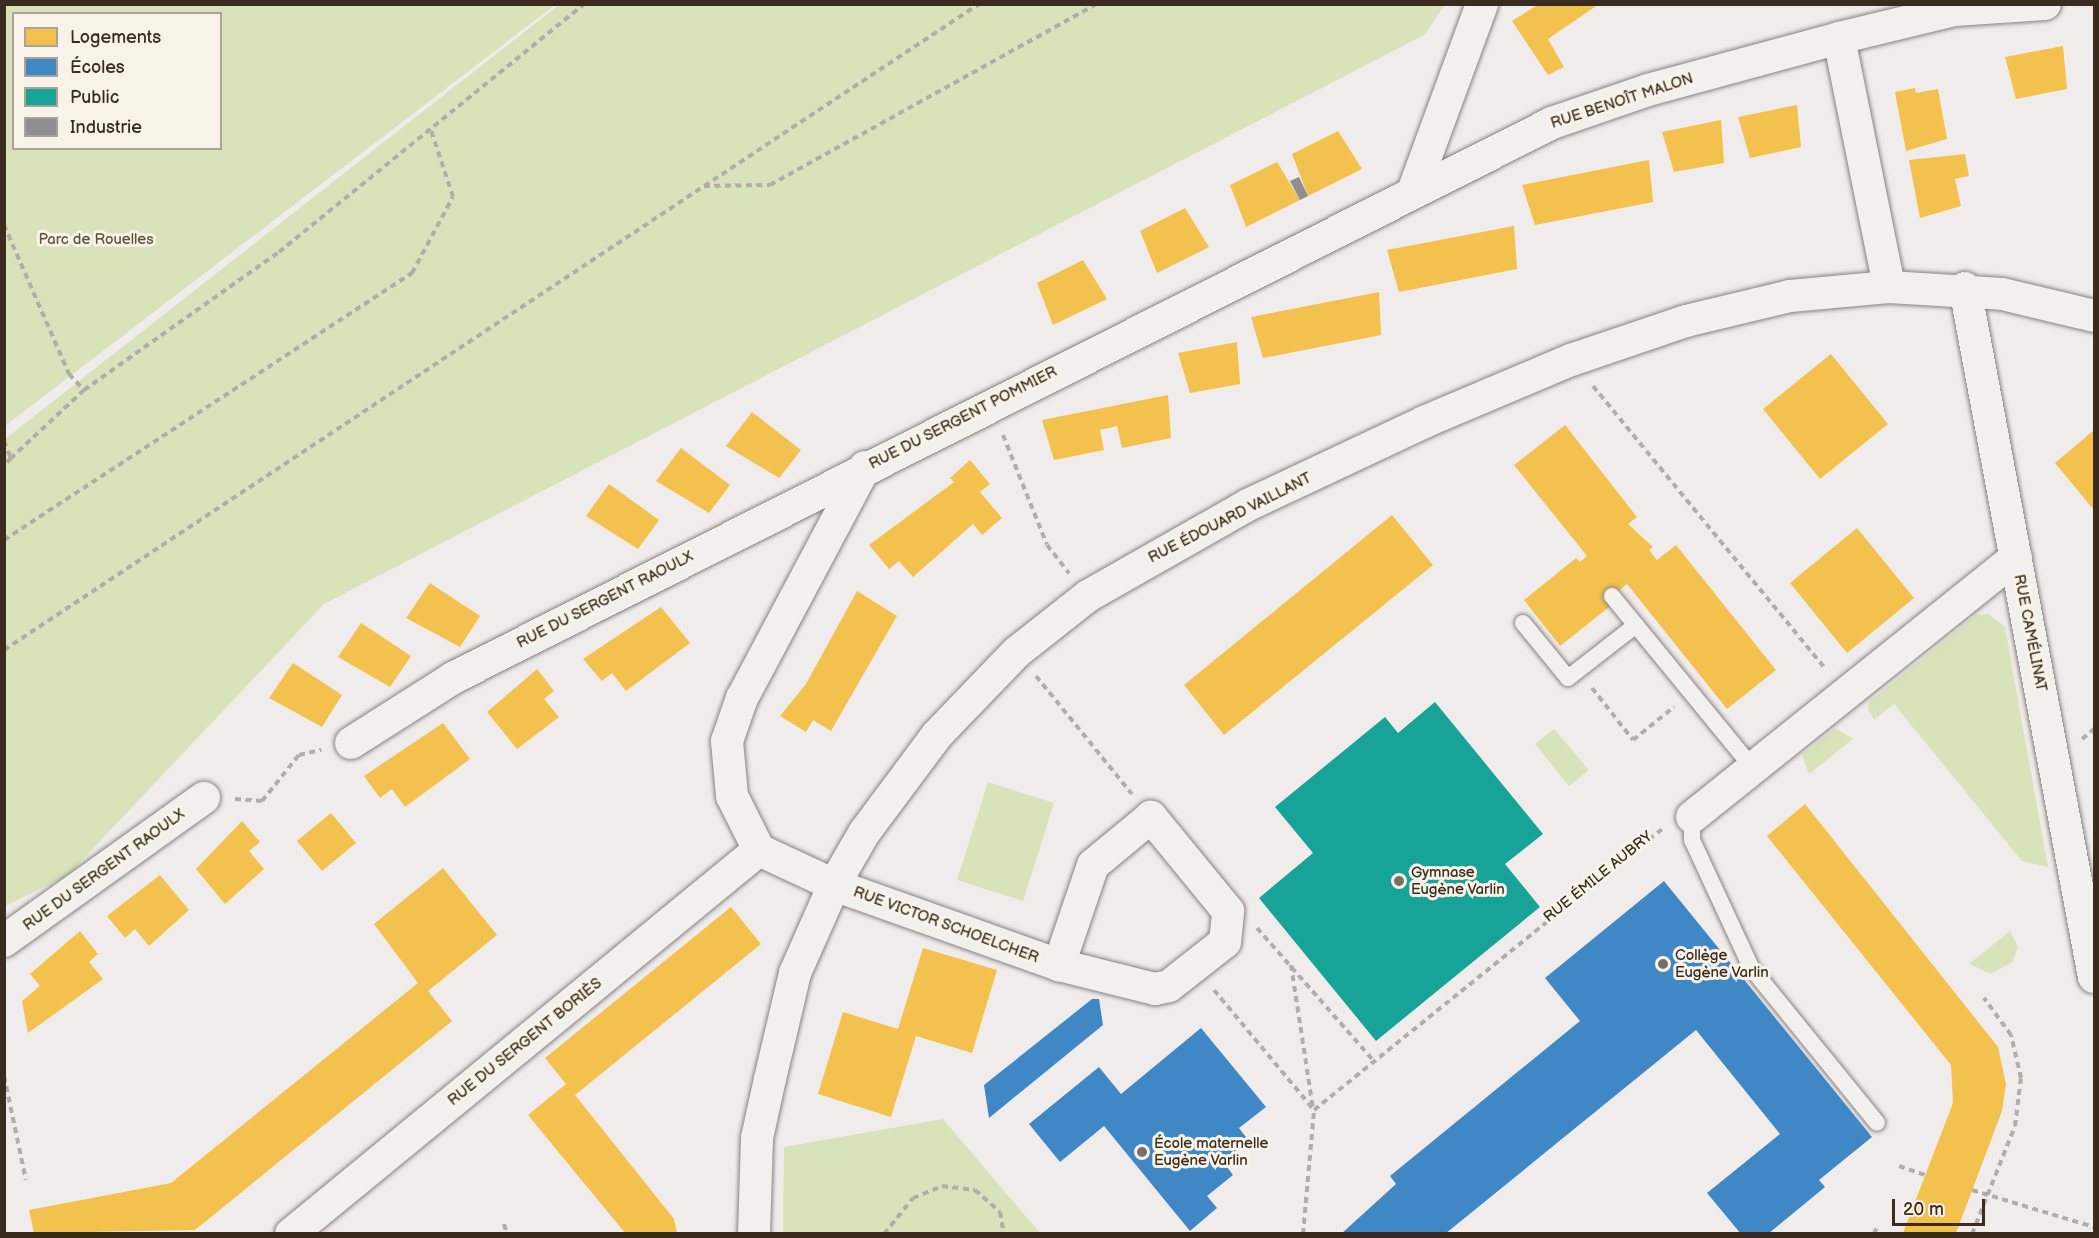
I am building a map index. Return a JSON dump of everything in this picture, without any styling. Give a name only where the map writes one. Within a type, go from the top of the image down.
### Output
[{"type":"street","points":[[1414,189],[1482,4]]},
{"type":"street","name":"RUE BENOÎT MALON","points":[[1414,189],[1552,123],[1648,90],[1839,38],[1955,10],[2045,4]]},
{"type":"street","points":[[1839,38],[1889,286]]},
{"type":"street","name":"RUE DU SERGENT POMMIER","points":[[759,850],[732,796],[728,741],[742,698],[865,467],[1414,189]]},
{"type":"street","name":"RUE ÉDOUARD VAILLANT","points":[[754,1233],[757,1138],[770,1079],[795,973],[834,885],[864,833],[937,735],[1017,652],[1088,596],[1248,505],[1424,422],[1571,360],[1686,321],[1779,299],[1889,286],[1965,288],[2094,316]]},
{"type":"street","name":"RUE CAMÉLINAT","points":[[1965,288],[2016,557],[2086,892],[2094,977]]},
{"type":"street","name":"RUE DU SERGENT RAOULX","points":[[351,743],[453,678],[865,467]]},
{"type":"street","points":[[1692,817],[2016,557]]},
{"type":"street","name":"RUE DU SERGENT RAOULX","points":[[4,941],[204,798]]},
{"type":"street","points":[[1151,817],[1228,911],[1226,926]]},
{"type":"street","name":"RUE VICTOR SCHOELCHER","points":[[1059,965],[1093,865],[1151,817]]},
{"type":"street","points":[[759,850],[834,885]]},
{"type":"street","name":"RUE DU SERGENT BORIÈS","points":[[291,1233],[759,850]]},
{"type":"street","name":"RUE VICTOR SCHOELCHER","points":[[834,885],[1059,965],[1155,988],[1169,986],[1225,942],[1226,926]]},
{"type":"lane","points":[[1612,596],[1753,768]]},
{"type":"lane","points":[[1523,623],[1569,678],[1636,625]]},
{"type":"lane","points":[[1692,817],[1692,840],[1752,969],[1877,1123]]},
{"type":"path","points":[[4,465],[84,390],[279,252],[584,4]]},
{"type":"path","points":[[4,650],[979,4]]},
{"type":"path","points":[[703,186],[770,185],[1096,4]]},
{"type":"path","points":[[4,540],[412,273],[453,197],[431,129]]},
{"type":"path","points":[[4,225],[69,374],[84,390]]},
{"type":"path","points":[[1571,360],[1845,694]]},
{"type":"path","points":[[991,403],[1047,545],[1088,596]]},
{"type":"path","points":[[4,441],[11,458]]},
{"type":"path","points":[[1017,652],[1151,817]]},
{"type":"path","points":[[1578,671],[1633,740],[1691,693]]},
{"type":"path","points":[[204,798],[262,801],[299,755],[351,743]]},
{"type":"path","name":"RUE ÉMILE AUBRY","points":[[1314,1110],[1652,832],[1692,817]]},
{"type":"path","points":[[1226,926],[1261,929],[1374,1060]]},
{"type":"path","points":[[1291,964],[1314,1110],[1303,1233]]},
{"type":"path","points":[[1194,966],[1314,1110]]},
{"type":"path","points":[[1972,1233],[2015,1126],[2021,1078],[2011,1035],[1983,998]]},
{"type":"path","points":[[4,1076],[26,1180]]},
{"type":"path","points":[[1899,1166],[1925,1175]]},
{"type":"path","points":[[884,1233],[913,1198],[942,1186],[975,1190],[1000,1212],[1004,1233]]},
{"type":"path","points":[[1972,1190],[2094,1227]]},
{"type":"path","points":[[504,1224],[507,1233]]},
{"type":"path","points":[[1874,1233],[1877,1227]]},
{"type":"green space","name":"Parc de Rouelles","points":[[5,4],[555,5],[5,426]]},
{"type":"green space","points":[[560,4],[1445,5],[1424,35],[324,604],[67,876],[5,906],[5,439]]},
{"type":"green space","points":[[1988,614],[2005,627],[2048,867],[2022,861],[1894,704],[1874,720],[1868,710],[1869,702],[1976,615]]},
{"type":"green space","points":[[1835,728],[1853,739],[1809,774],[1802,755]]},
{"type":"green space","points":[[1554,729],[1589,770],[1569,786],[1535,744]]},
{"type":"green space","points":[[988,782],[1054,803],[1023,901],[957,880]]},
{"type":"green space","points":[[2010,931],[2018,947],[2012,962],[1991,974],[1969,964]]},
{"type":"green space","points":[[943,1119],[1040,1233],[783,1233],[784,1147]]},
{"type":"building: Logements","points":[[1539,4],[1599,4],[1548,39],[1564,67],[1548,75],[1512,21]]},
{"type":"building: Logements","points":[[2063,46],[2067,89],[2016,99],[2005,57]]},
{"type":"building: Logements","points":[[1915,88],[1916,93],[1938,89],[1947,139],[1906,151],[1895,92]]},
{"type":"building: Logements","points":[[1797,105],[1801,147],[1750,158],[1738,117]]},
{"type":"building: Logements","points":[[1721,120],[1724,163],[1674,172],[1662,132]]},
{"type":"building: Logements","points":[[1338,131],[1362,169],[1308,196],[1292,154]]},
{"type":"building: Logements","points":[[1965,154],[1969,176],[1955,179],[1961,206],[1920,218],[1909,160]]},
{"type":"building: Logements","points":[[1649,160],[1653,202],[1535,225],[1522,185]]},
{"type":"building: Logements","points":[[1277,162],[1300,200],[1246,227],[1230,185]]},
{"type":"building: Logements","points":[[1185,208],[1209,247],[1157,273],[1140,231]]},
{"type":"building: Logements","points":[[1514,226],[1517,269],[1399,292],[1387,250]]},
{"type":"building: Logements","points":[[1083,260],[1107,299],[1053,325],[1037,283]]},
{"type":"building: Logements","points":[[1379,292],[1381,335],[1263,358],[1251,317]]},
{"type":"building: Logements","points":[[1237,342],[1240,384],[1190,393],[1178,353]]},
{"type":"building: Logements","points":[[1831,354],[1888,424],[1820,479],[1763,409]]},
{"type":"building: Logements","points":[[1168,395],[1171,438],[1122,448],[1117,426],[1100,430],[1104,450],[1054,460],[1042,420]]},
{"type":"building: Logements","points":[[752,412],[801,450],[779,478],[726,446]]},
{"type":"building: Logements","points":[[1565,425],[1637,517],[1628,524],[1653,547],[1649,550],[1657,560],[1676,545],[1776,670],[1727,709],[1627,584],[1609,599],[1613,604],[1560,646],[1524,600],[1576,558],[1580,562],[1587,556],[1514,465]]},
{"type":"building: Logements","points":[[2094,430],[2094,510],[2055,463]]},
{"type":"building: Logements","points":[[681,448],[730,485],[709,513],[656,481]]},
{"type":"building: Logements","points":[[970,460],[990,484],[980,492],[1002,518],[982,535],[973,524],[913,577],[899,561],[889,569],[869,545],[954,482],[950,478]]},
{"type":"building: Logements","points":[[609,484],[659,520],[638,549],[586,516]]},
{"type":"building: Logements","points":[[1392,515],[1433,565],[1224,735],[1184,685]]},
{"type":"building: Logements","points":[[1857,528],[1914,598],[1847,653],[1790,583]]},
{"type":"building: Logements","points":[[430,583],[480,616],[460,647],[406,618]]},
{"type":"building: Logements","points":[[857,591],[897,616],[831,731],[813,720],[806,732],[780,716],[806,684]]},
{"type":"building: Logements","points":[[661,607],[690,643],[626,691],[612,673],[602,681],[583,659]]},
{"type":"building: Logements","points":[[361,623],[411,656],[390,687],[338,657]]},
{"type":"building: Logements","points":[[293,663],[342,695],[322,727],[269,698]]},
{"type":"building: Logements","points":[[537,669],[554,691],[544,699],[559,717],[517,749],[487,712]]},
{"type":"building: Logements","points":[[443,723],[470,759],[405,807],[392,789],[380,798],[364,776]]},
{"type":"building: Logements","points":[[1805,804],[1998,1047],[2006,1084],[2002,1111],[1956,1233],[1903,1233],[1953,1103],[1951,1065],[1767,836]]},
{"type":"building: Logements","points":[[331,813],[356,843],[322,871],[297,841]]},
{"type":"building: Logements","points":[[242,821],[260,842],[249,851],[264,869],[225,904],[196,869]]},
{"type":"building: Logements","points":[[443,868],[497,935],[428,991],[452,1021],[195,1230],[34,1233],[29,1210],[171,1183],[418,983],[374,924]]},
{"type":"building: Logements","points":[[160,875],[189,910],[149,946],[135,929],[125,938],[107,916]]},
{"type":"building: Logements","points":[[731,907],[761,944],[575,1095],[674,1219],[677,1233],[625,1233],[528,1115],[566,1084],[545,1058]]},
{"type":"building: Logements","points":[[80,931],[98,954],[89,962],[103,979],[28,1033],[22,1001],[40,986],[30,974]]},
{"type":"building: Logements","points":[[923,948],[997,970],[972,1053],[916,1036],[891,1117],[818,1094],[843,1012],[898,1029]]},
{"type":"building: Écoles","points":[[1664,881],[1872,1137],[1819,1180],[1825,1187],[1768,1234],[1741,1234],[1707,1193],[1780,1134],[1696,1030],[1445,1234],[1341,1234],[1396,1184],[1390,1176],[1580,1021],[1545,978]]},
{"type":"building: Écoles","points":[[1092,999],[1099,999],[1103,1025],[989,1118],[984,1085]]},
{"type":"building: Écoles","points":[[1201,1028],[1266,1107],[1239,1128],[1249,1141],[1223,1162],[1233,1175],[1207,1196],[1217,1208],[1190,1231],[1104,1126],[1060,1162],[1029,1124],[1099,1067],[1121,1094]]},
{"type":"building: Public","name":"Gymnase Eugène Varlin","points":[[1435,702],[1543,834],[1505,864],[1540,907],[1376,1041],[1259,898],[1313,853],[1275,807],[1385,717],[1398,733]]},
{"type":"building: Industrie","points":[[1299,177],[1308,196],[1300,200],[1290,181]]},
{"type":"place","name":"Gymnase Eugène Varlin","points":[[1399,881]]},
{"type":"place","name":"Collège Eugène Varlin","points":[[1663,964]]},
{"type":"place","name":"École maternelle Eugène Varlin","points":[[1142,1152]]}]
